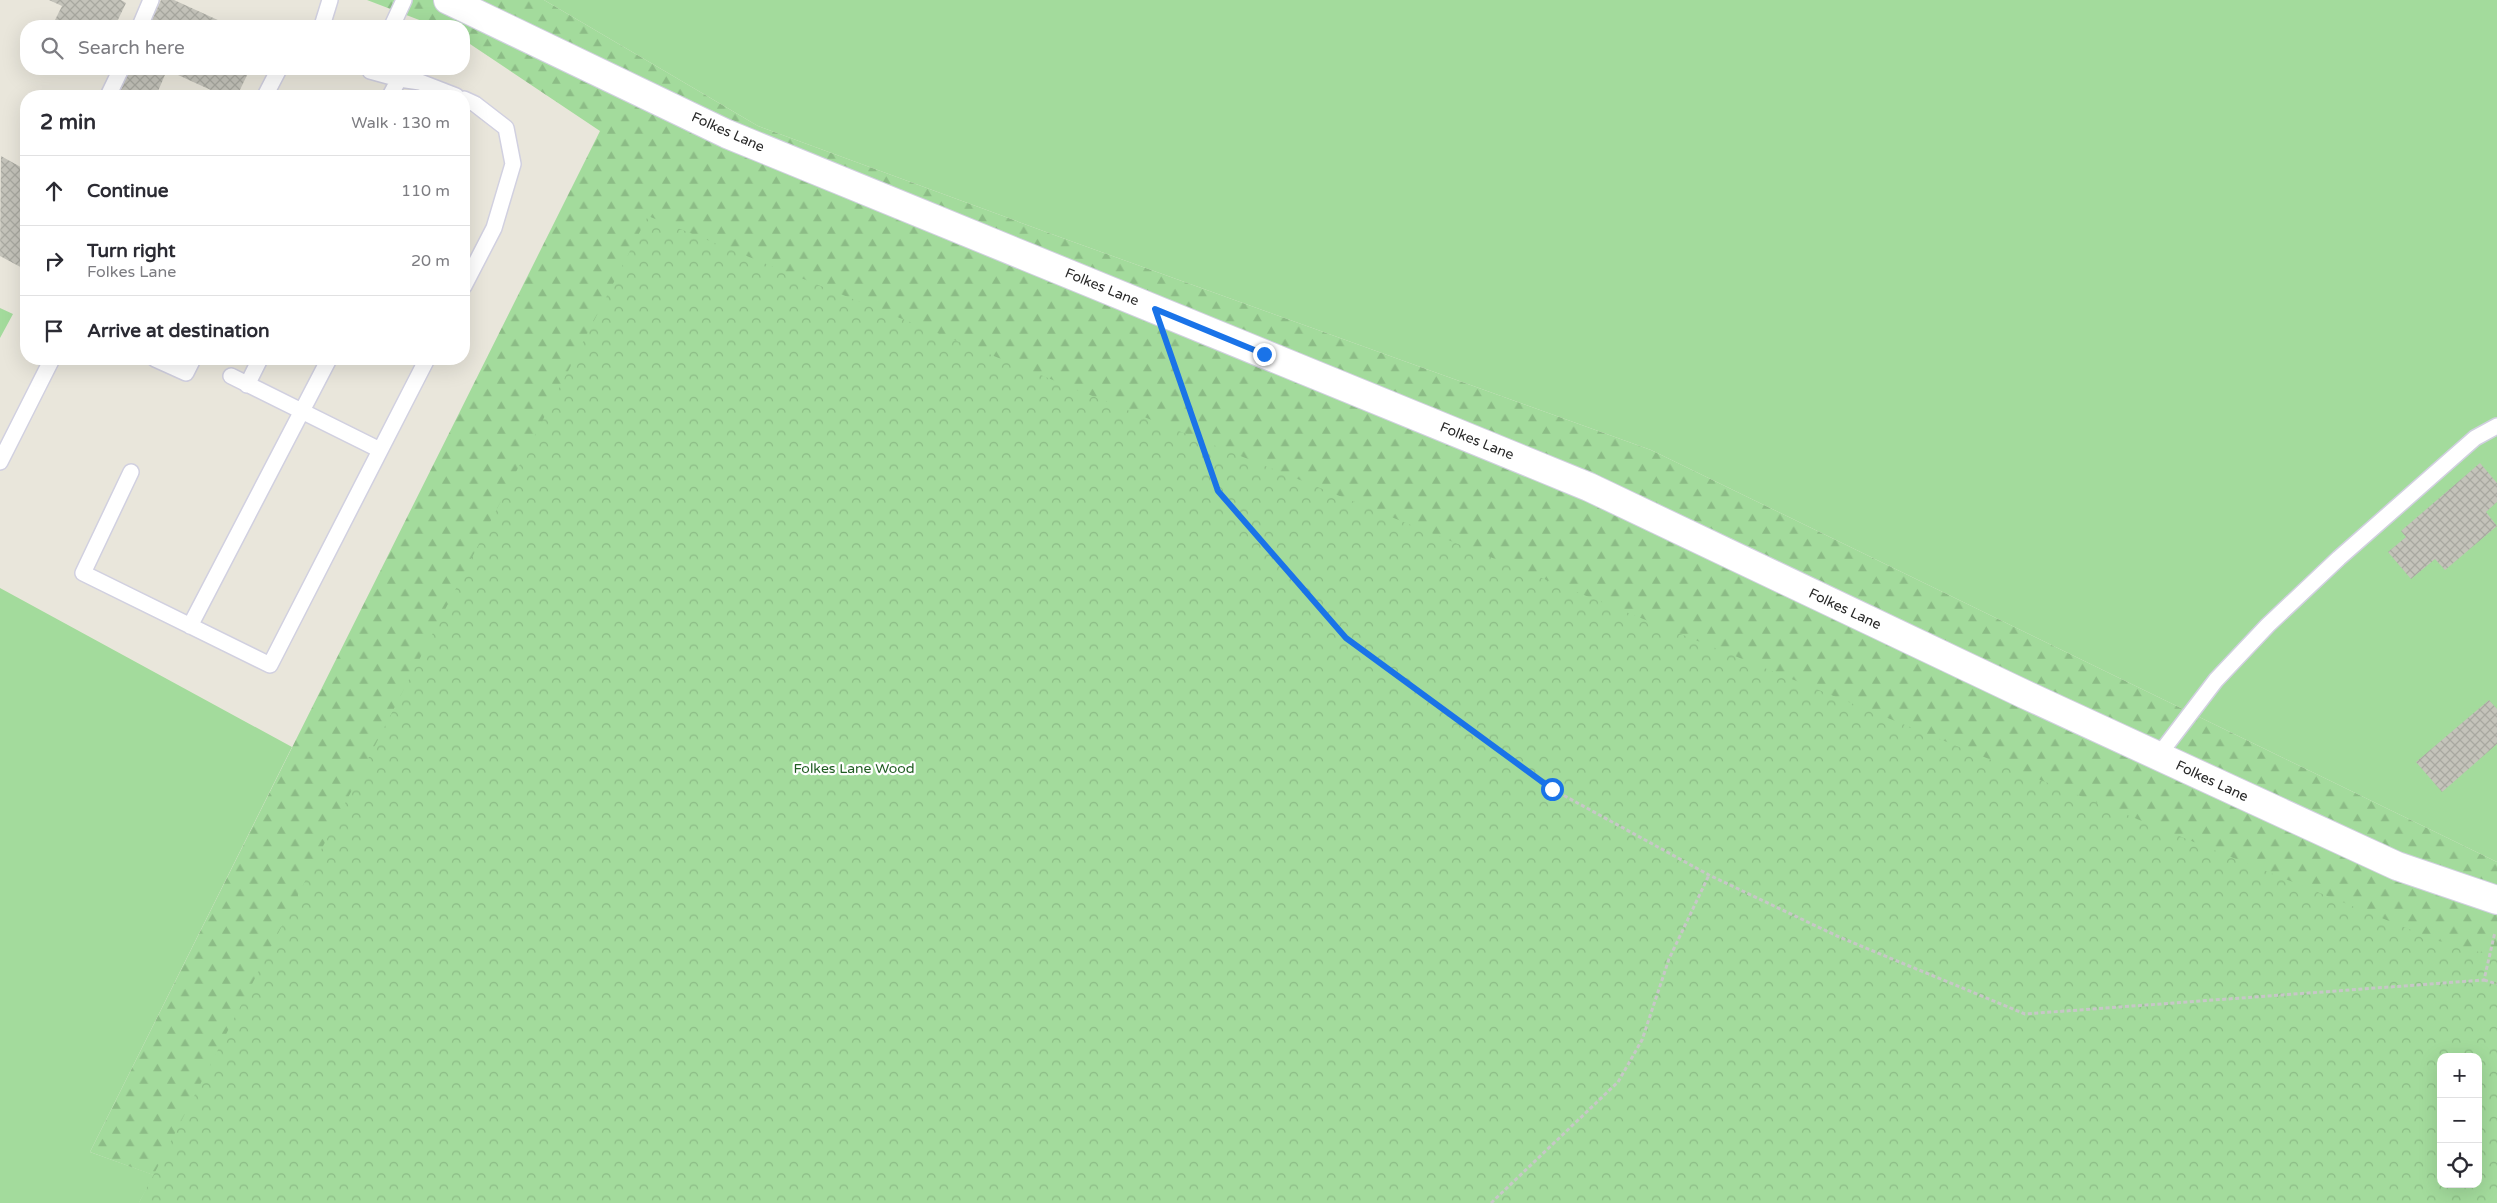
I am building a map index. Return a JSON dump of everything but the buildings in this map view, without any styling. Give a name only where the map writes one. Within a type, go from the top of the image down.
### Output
[{"type":"street","name":"Folkes Lane","points":[[448,0],[727,134],[1589,487],[2024,694],[2397,866],[2497,900]]},
{"type":"lane","points":[[143,20],[151,0]]},
{"type":"lane","points":[[324,20],[330,0]]},
{"type":"lane","points":[[395,20],[404,0]]},
{"type":"lane","points":[[111,90],[118,75]]},
{"type":"lane","points":[[268,90],[276,75]]},
{"type":"lane","points":[[382,75],[420,82],[440,90]]},
{"type":"lane","points":[[393,90],[399,79]]},
{"type":"lane","points":[[470,102],[506,128],[513,164],[494,228],[470,274]]},
{"type":"lane","points":[[0,462],[49,365]]},
{"type":"lane","points":[[169,365],[186,373],[190,365]]},
{"type":"lane","points":[[247,385],[257,365]]},
{"type":"lane","points":[[190,626],[326,365]]},
{"type":"lane","points":[[131,472],[83,573],[270,665],[423,365]]},
{"type":"lane","points":[[231,376],[380,450]]},
{"type":"lane","points":[[2158,756],[2216,680],[2268,625],[2339,558],[2475,438],[2497,426]]},
{"type":"path","points":[[1155,309],[1218,491],[1346,638],[1552,789],[1709,875],[1837,936],[2025,1014],[2484,980],[2497,984]]},
{"type":"path","points":[[1491,1203],[1618,1082],[1642,1040],[1669,959],[1709,875]]},
{"type":"path","points":[[2484,980],[2497,924]]},
{"type":"green space","name":"Folkes Lane Wood","points":[[367,0],[544,0],[758,126],[1651,450],[2497,862],[2497,1203],[139,1203],[153,1175],[90,1152],[600,131],[470,44],[470,20],[419,20]]},
{"type":"green space","points":[[544,0],[2497,0],[2497,862],[1651,450],[758,126]]},
{"type":"green space","name":"Folkes Lane Wood","points":[[648,216],[2436,940],[2497,957],[2497,1203],[139,1203]]},
{"type":"green space","points":[[0,308],[13,314],[0,338]]},
{"type":"green space","points":[[0,588],[292,747],[90,1152],[154,1175],[139,1203],[0,1203]]},
{"type":"route","points":[[1264,354],[1155,309],[1218,491],[1346,638],[1552,789]]}]
